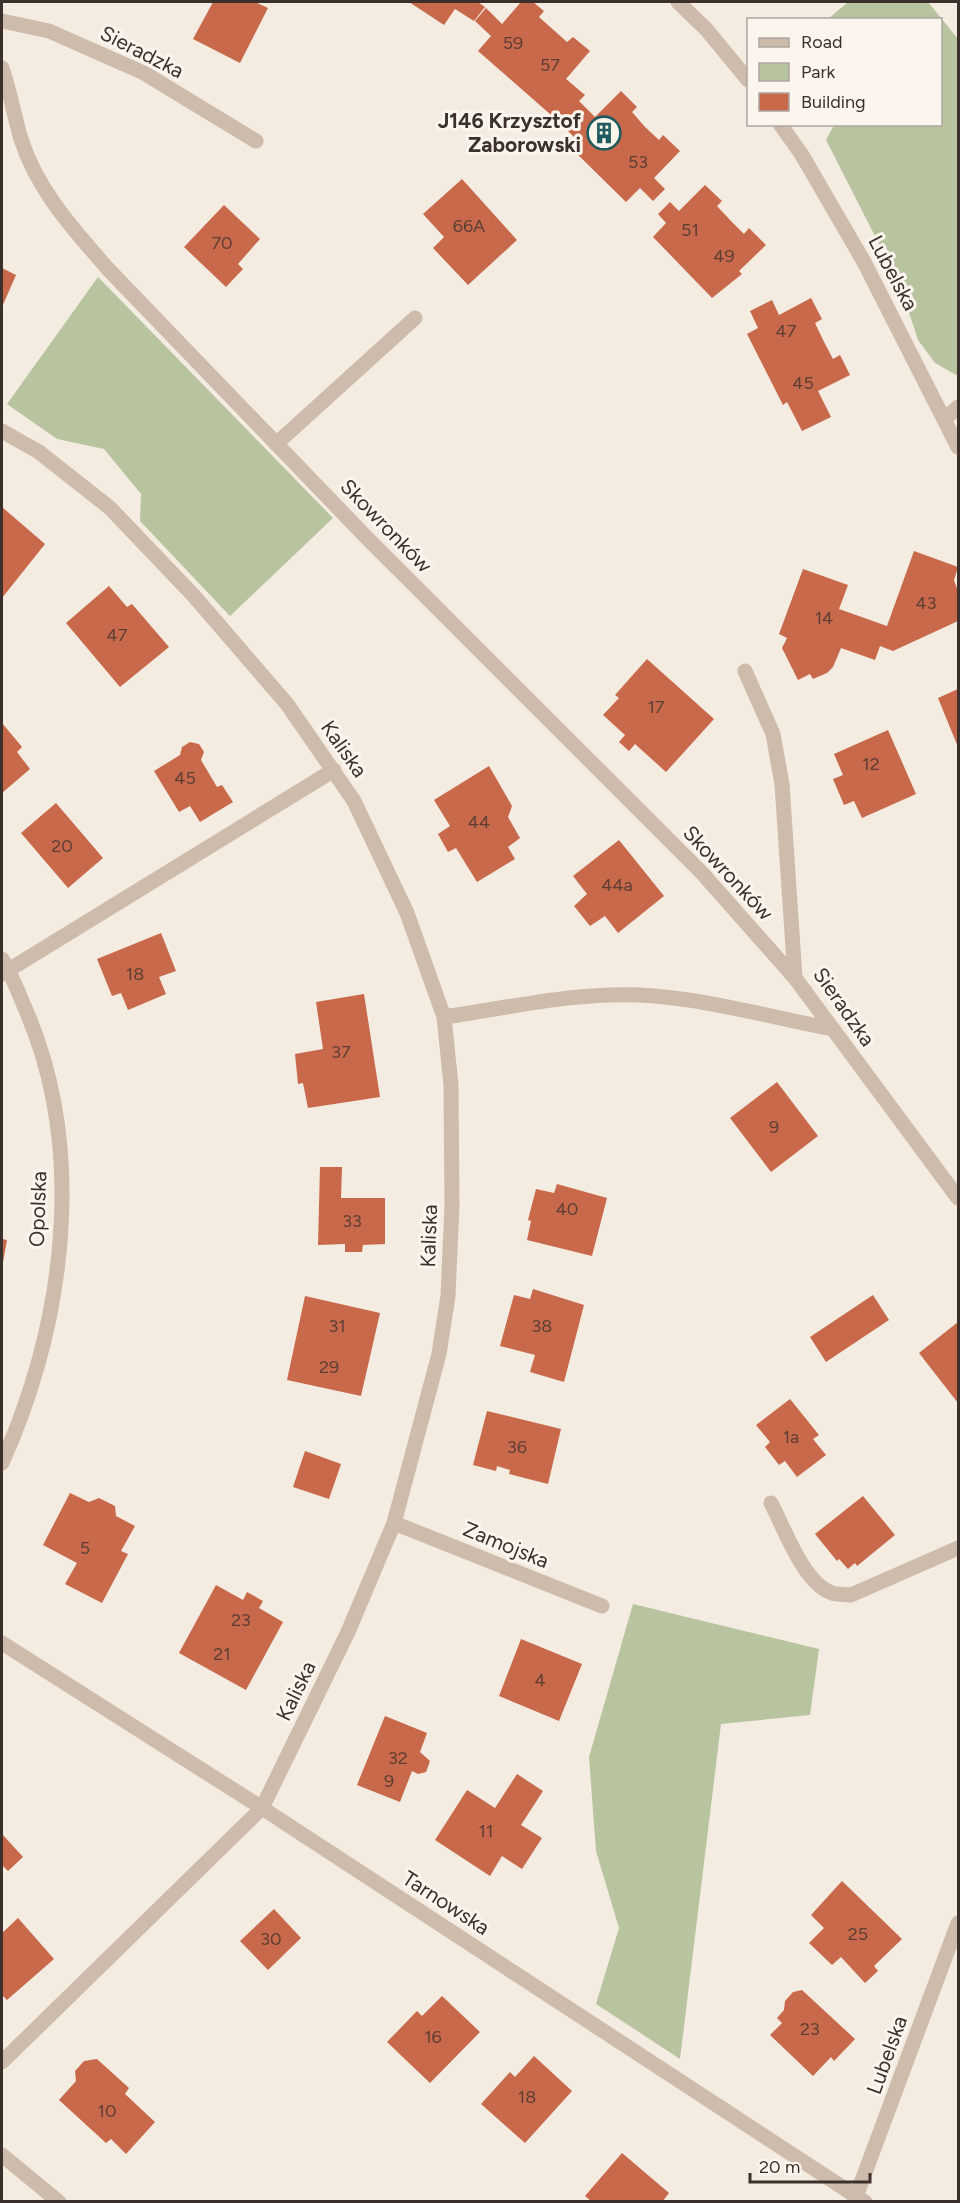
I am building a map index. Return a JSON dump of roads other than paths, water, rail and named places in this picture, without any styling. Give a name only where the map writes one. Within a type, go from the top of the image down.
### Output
[{"type":"street","points":[[678,2],[706,29],[747,79]]},
{"type":"street","name":"Sieradzka","points":[[2,21],[49,31],[144,72],[256,141]]},
{"type":"street","name":"Skowronków","points":[[2,68],[22,141],[36,174],[68,224],[108,269],[276,444],[686,857],[795,978]]},
{"type":"street","name":"Lubelska","points":[[781,126],[802,155],[864,262],[946,418],[958,447]]},
{"type":"street","points":[[276,444],[415,318]]},
{"type":"street","points":[[946,418],[958,407]]},
{"type":"street","name":"Kaliska","points":[[2,431],[47,458],[110,508],[194,596],[287,704],[334,770],[354,801],[407,913],[444,1017],[452,1095],[452,1205],[448,1296],[439,1354],[394,1523],[348,1632],[262,1808],[2,2062]]},
{"type":"street","name":"Sieradzka","points":[[745,670],[773,734],[782,784],[795,978],[958,1198]]},
{"type":"street","points":[[4,968],[334,770]]},
{"type":"street","name":"Opolska","points":[[2,1463],[19,1424],[48,1328],[58,1253],[62,1177],[57,1106],[39,1040],[4,968]]},
{"type":"street","points":[[444,1017],[574,998],[639,995],[832,1029]]},
{"type":"street","points":[[771,1503],[808,1573],[818,1585],[832,1593],[851,1595],[958,1548]]},
{"type":"street","name":"Zamojska","points":[[394,1523],[602,1606]]},
{"type":"street","name":"Tarnowska","points":[[2,1643],[262,1808],[859,2199]]},
{"type":"street","name":"Lubelska","points":[[859,2199],[958,1923]]},
{"type":"street","points":[[2,2155],[59,2202]]},
{"type":"place","name":"J146 Krzysztof Zaborowski","points":[[604,133]]}]
